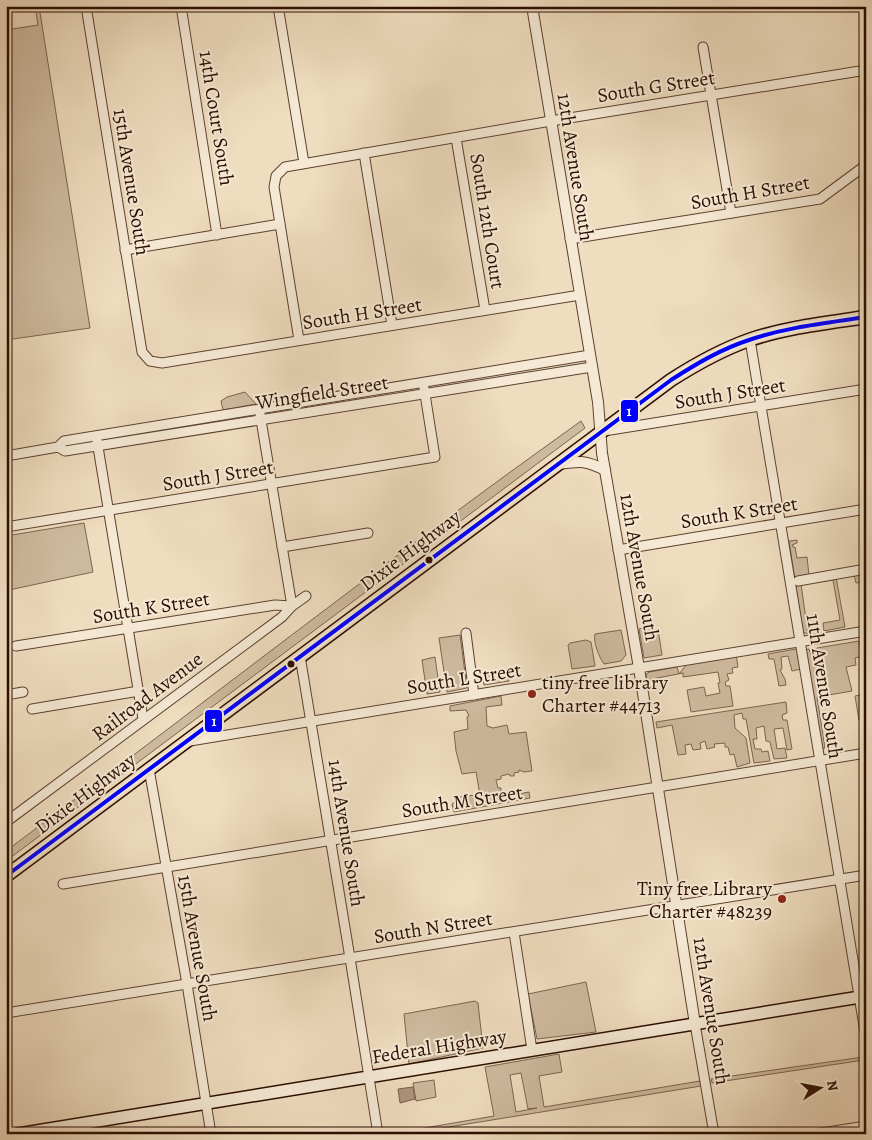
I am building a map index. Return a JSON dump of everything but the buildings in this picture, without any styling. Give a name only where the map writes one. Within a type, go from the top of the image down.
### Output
[{"type":"main road","name":"Dixie Highway","points":[[6,876],[684,371],[708,358],[750,340],[798,328],[866,317]]},
{"type":"main road","name":"Federal Highway","points":[[18,1134],[862,997]]},
{"type":"street","name":"15th Avenue South","points":[[86,6],[142,352],[150,361]]},
{"type":"street","name":"14th Court South","points":[[182,6],[218,235]]},
{"type":"street","points":[[278,6],[304,163],[285,167],[276,176],[274,187],[300,340]]},
{"type":"street","name":"12th Avenue South","points":[[532,6],[598,402],[605,470],[714,1134]]},
{"type":"street","points":[[865,6],[866,14]]},
{"type":"street","points":[[703,47],[731,213]]},
{"type":"street","name":"South G Street","points":[[304,163],[866,70]]},
{"type":"street","name":"South 12th Court","points":[[456,138],[485,310]]},
{"type":"street","points":[[364,154],[392,326]]},
{"type":"street","name":"South H Street","points":[[570,239],[820,199],[866,165]]},
{"type":"street","points":[[125,250],[280,224]]},
{"type":"street","name":"South H Street","points":[[150,361],[162,363],[580,295]]},
{"type":"street","name":"11th Avenue South","points":[[750,340],[839,879],[862,997],[866,1038]]},
{"type":"street","name":"Wingfield Street","points":[[6,456],[58,447],[64,441],[590,355]]},
{"type":"street","name":"Wingfield Street","points":[[58,447],[65,451],[98,446],[592,366]]},
{"type":"street","points":[[423,382],[425,394]]},
{"type":"street","name":"South J Street","points":[[601,432],[866,388]]},
{"type":"street","points":[[381,389],[383,400]]},
{"type":"street","name":"South J Street","points":[[6,527],[435,457],[425,394]]},
{"type":"street","points":[[260,409],[292,606]]},
{"type":"street","points":[[96,436],[143,720]]},
{"type":"street","points":[[557,464],[580,461],[590,462],[605,470]]},
{"type":"street","name":"South K Street","points":[[618,550],[866,509]]},
{"type":"street","points":[[282,547],[368,533]]},
{"type":"street","points":[[798,581],[866,569]]},
{"type":"street","name":"Railroad Avenue","points":[[6,822],[282,617],[292,606],[306,596]]},
{"type":"street","name":"South K Street","points":[[16,646],[275,605],[292,606]]},
{"type":"street","name":"South L Street","points":[[187,741],[866,631]]},
{"type":"street","points":[[466,633],[474,694]]},
{"type":"street","name":"14th Avenue South","points":[[300,656],[378,1134]]},
{"type":"street","points":[[32,709],[139,691]]},
{"type":"street","points":[[6,694],[24,692]]},
{"type":"street","name":"South M Street","points":[[63,884],[866,753]]},
{"type":"street","name":"15th Avenue South","points":[[149,769],[187,984],[210,1134]]},
{"type":"street","name":"South N Street","points":[[6,1014],[866,875]]},
{"type":"street","points":[[514,932],[532,1050]]},
{"type":"street","points":[[815,1134],[866,1126]]},
{"type":"shaded area","points":[[35,6],[39,6],[90,328],[6,340],[6,30],[38,25]]},
{"type":"shaded area","points":[[245,392],[256,404],[223,410],[221,401],[227,397]]},
{"type":"shaded area","points":[[581,421],[585,428],[6,861],[6,851],[364,580]]},
{"type":"shaded area","points":[[84,523],[93,572],[9,590],[6,577],[6,536]]},
{"type":"shaded area","points":[[797,540],[797,543],[792,545],[795,547],[797,558],[807,557],[809,575],[866,568],[866,574],[861,575],[861,582],[856,583],[854,574],[836,577],[845,627],[824,631],[823,623],[840,620],[833,580],[801,584],[808,634],[803,632],[789,541]]},
{"type":"shaded area","points":[[652,626],[654,630],[658,629],[662,655],[644,658],[639,629]]},
{"type":"shaded area","points":[[621,630],[626,655],[621,661],[604,664],[597,649],[595,634]]},
{"type":"shaded area","points":[[460,635],[467,688],[447,692],[439,638]]},
{"type":"shaded area","points":[[586,640],[591,642],[595,666],[572,669],[568,645]]},
{"type":"shaded area","points":[[859,641],[863,656],[855,658],[856,665],[846,667],[852,691],[817,697],[825,748],[822,749],[804,650],[809,649],[811,655],[817,648]]},
{"type":"shaded area","points":[[796,649],[801,669],[792,671],[788,656],[781,657],[782,669],[780,670],[786,685],[779,686],[774,659],[769,659],[768,654]]},
{"type":"shaded area","points":[[736,654],[738,667],[732,668],[733,673],[727,674],[729,680],[725,682],[726,686],[730,686],[733,706],[691,712],[687,690],[704,687],[706,696],[720,693],[718,672],[683,677],[683,673],[679,674],[687,664]]},
{"type":"shaded area","points":[[435,657],[440,692],[427,694],[422,660]]},
{"type":"shaded area","points":[[677,667],[679,674],[647,680],[646,675],[649,672]]},
{"type":"shaded area","points":[[503,670],[504,673],[508,673],[509,681],[484,685],[481,673],[487,672],[488,675]]},
{"type":"shaded area","points":[[866,694],[866,711],[862,712],[863,719],[859,720],[855,696]]},
{"type":"shaded area","points":[[501,696],[502,705],[486,707],[487,726],[493,728],[507,725],[509,734],[526,732],[532,771],[524,772],[519,770],[519,772],[514,773],[514,776],[509,774],[501,776],[501,779],[496,780],[498,788],[501,788],[503,797],[529,792],[530,798],[454,812],[452,804],[462,796],[480,795],[476,772],[462,774],[456,751],[454,732],[468,729],[467,717],[469,716],[466,710],[450,711],[450,706]]},
{"type":"shaded area","points":[[786,702],[787,713],[782,715],[783,720],[787,720],[792,749],[787,750],[783,728],[774,729],[777,749],[785,748],[787,758],[774,759],[770,742],[766,741],[764,726],[756,728],[757,739],[753,739],[755,749],[761,749],[762,752],[768,751],[770,761],[754,763],[746,719],[743,719],[742,713],[734,715],[735,728],[746,738],[750,763],[737,767],[734,754],[730,755],[728,747],[725,747],[725,743],[714,744],[715,747],[707,749],[705,741],[700,743],[701,749],[693,750],[691,744],[685,745],[686,754],[678,755],[672,725],[657,728],[656,722]]},
{"type":"shaded area","points":[[586,982],[596,1032],[537,1039],[528,994]]},
{"type":"shaded area","points":[[475,1001],[478,1003],[483,1048],[409,1064],[404,1014]]},
{"type":"shaded area","points":[[559,1054],[562,1072],[539,1076],[544,1107],[700,1081],[701,1086],[406,1134],[390,1134],[494,1116],[485,1067]],"holes":[[[521,1073],[528,1109],[537,1108],[516,1112],[510,1075]]]},
{"type":"shaded area","points":[[863,1057],[864,1060],[712,1083],[711,1079]]},
{"type":"shaded area","points":[[434,1080],[436,1097],[416,1101],[413,1083]]},
{"type":"shaded area","points":[[413,1087],[415,1099],[400,1103],[398,1089]]},
{"type":"transit line","name":"1","points":[[6,876],[671,380],[709,357],[749,340],[822,323],[866,317]]},
{"type":"place","name":"tiny free library Charter #44713","points":[[532,694]]},
{"type":"place","name":"Tiny free Library Charter #48239","points":[[782,899]]}]
